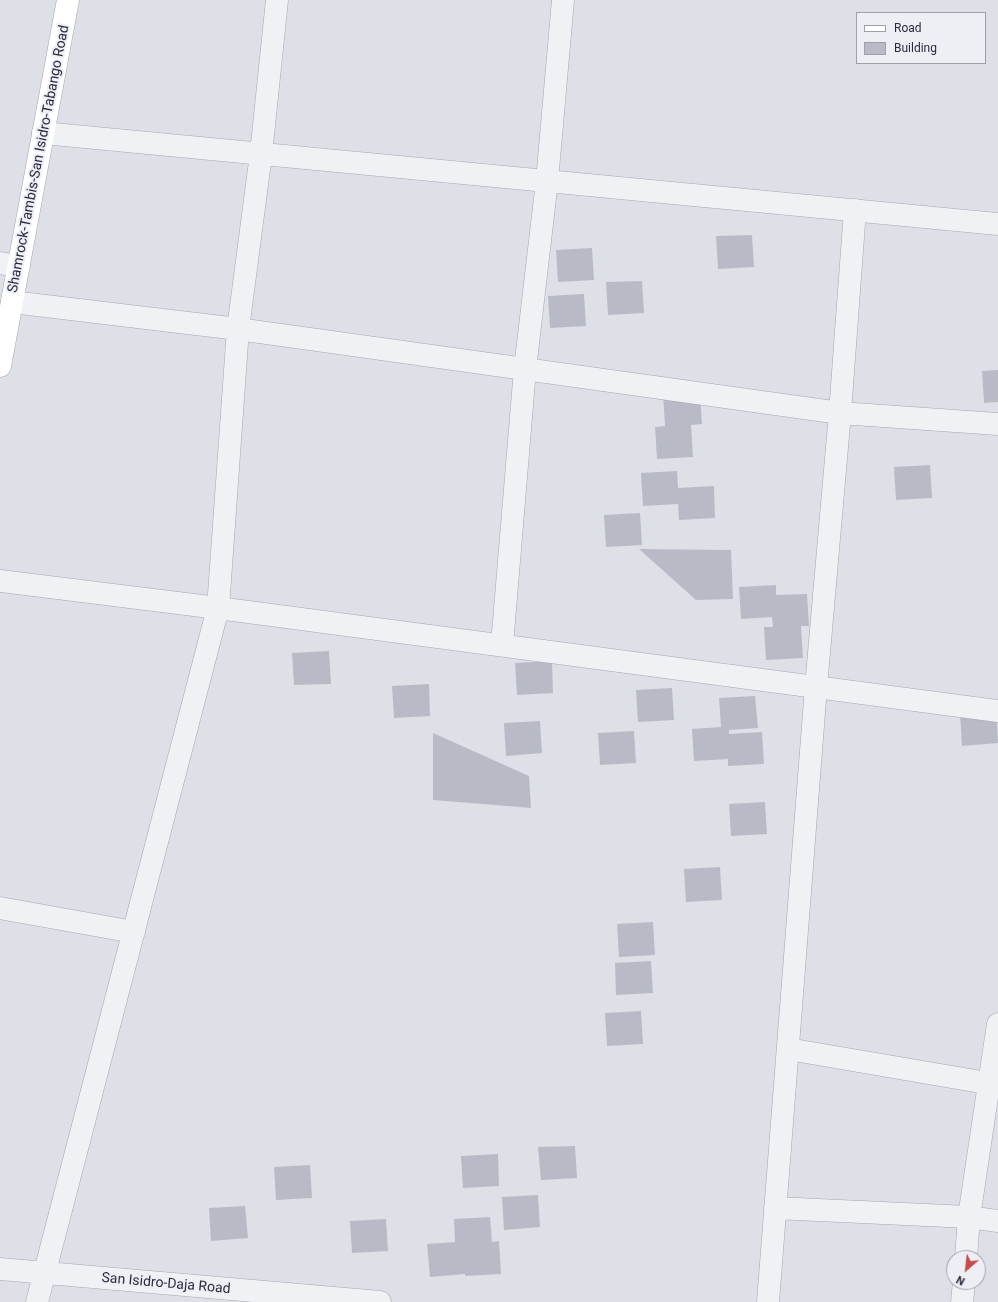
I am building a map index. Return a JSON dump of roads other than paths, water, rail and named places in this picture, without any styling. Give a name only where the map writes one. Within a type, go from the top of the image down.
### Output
[{"type":"main road","name":"Shamrock-Tambis-San Isidro-Tabango Road","points":[[0,366],[12,302],[9,264],[44,133],[68,0]]},
{"type":"street","points":[[37,1302],[218,608],[238,329],[261,154],[277,0]]},
{"type":"street","points":[[502,645],[525,370],[547,181],[563,0]]},
{"type":"street","points":[[44,133],[998,224]]},
{"type":"street","points":[[768,1302],[855,210]]},
{"type":"street","points":[[12,302],[238,329],[840,413],[998,424]]},
{"type":"street","points":[[0,581],[218,608],[998,711]]},
{"type":"street","points":[[0,908],[134,932]]},
{"type":"street","points":[[967,1250],[969,1217],[993,1084],[998,1024]]},
{"type":"street","points":[[788,1049],[993,1084]]},
{"type":"street","points":[[775,1208],[969,1217],[998,1221]]},
{"type":"street","name":"San Isidro-Daja Road","points":[[0,1270],[380,1302]]},
{"type":"street","points":[[962,1302],[963,1290]]}]
